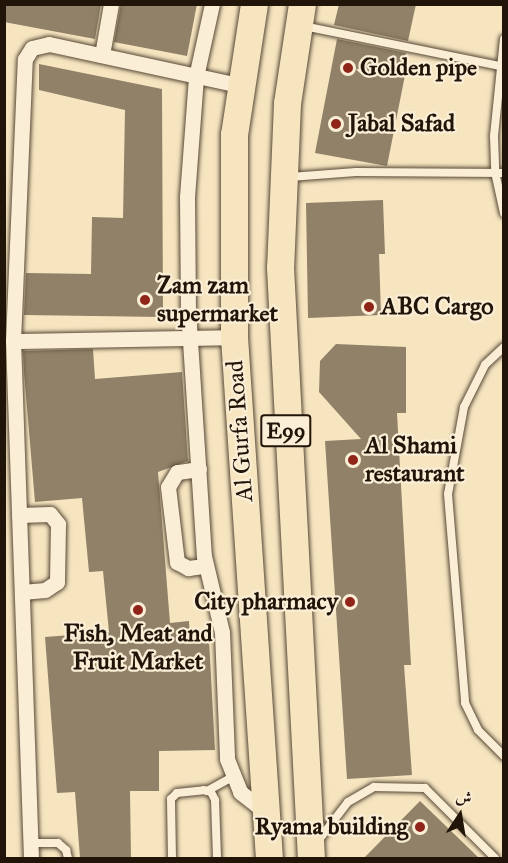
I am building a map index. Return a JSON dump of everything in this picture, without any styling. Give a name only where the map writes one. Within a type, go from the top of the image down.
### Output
[{"type":"highway","name":"Al Gurfa Road","points":[[254,4],[239,85],[234,134],[234,337],[269,858]]},
{"type":"highway","name":"Al Gurfa Road","points":[[300,15],[282,177],[280,267],[284,392],[316,848]]},
{"type":"highway","points":[[257,858],[266,812]]},
{"type":"highway","points":[[266,812],[275,822],[281,858]]},
{"type":"street","points":[[102,55],[111,4]]},
{"type":"street","points":[[212,4],[196,77],[187,197],[190,338],[205,566],[222,632],[227,759],[232,777],[240,792],[266,812]]},
{"type":"street","points":[[31,851],[13,341],[25,59],[32,48],[49,44],[239,85]]},
{"type":"street","points":[[13,341],[234,337]]},
{"type":"street","points":[[199,469],[177,472],[168,487],[177,562],[188,568],[205,566]]},
{"type":"street","points":[[19,515],[50,514],[58,524],[57,582],[45,590],[22,592]]},
{"type":"lane","points":[[300,15],[499,66]]},
{"type":"lane","points":[[504,39],[499,66],[499,172],[504,213]]},
{"type":"lane","points":[[282,177],[356,172],[499,172]]},
{"type":"lane","points":[[504,347],[485,365],[464,407],[448,494],[465,703],[478,730],[504,756]]},
{"type":"lane","points":[[172,858],[171,799],[177,793],[207,791],[232,777]]},
{"type":"lane","points":[[316,848],[348,802],[374,787],[425,789],[495,858]]},
{"type":"lane","points":[[207,791],[215,800],[217,858]]},
{"type":"lane","points":[[31,851],[58,843],[66,850],[68,858]]},
{"type":"building","points":[[4,4],[101,4],[95,39],[4,22]]},
{"type":"building","points":[[121,4],[197,4],[187,56],[114,42]]},
{"type":"building","points":[[339,4],[416,4],[408,41],[334,25]]},
{"type":"building","points":[[337,39],[406,53],[405,59],[408,60],[387,166],[315,153]]},
{"type":"building","points":[[39,64],[162,89],[163,317],[24,315],[26,273],[91,274],[92,217],[123,218],[125,110],[39,90]]},
{"type":"building","points":[[383,200],[385,254],[379,254],[381,315],[308,318],[306,203]]},
{"type":"building","points":[[336,344],[406,347],[406,413],[397,413],[411,665],[404,665],[412,775],[347,779],[325,441],[361,439],[319,392],[320,361]]},
{"type":"building","name":"Fish, Meat and Fruit Market","points":[[93,349],[95,379],[182,372],[188,461],[158,472],[170,623],[189,621],[190,642],[209,640],[215,750],[159,751],[159,791],[130,791],[131,858],[80,858],[75,792],[57,793],[45,637],[109,632],[103,571],[89,572],[82,498],[35,502],[24,372],[23,351]]},
{"type":"building","name":"Ryama building","points":[[420,801],[479,858],[364,858]]},
{"type":"place","name":"Golden pipe","points":[[348,68]]},
{"type":"place","name":"Jabal Safad","points":[[336,124]]},
{"type":"place","name":"Zam zam supermarket","points":[[145,300]]},
{"type":"place","name":"ABC Cargo","points":[[369,307]]},
{"type":"place","name":"Al Shami restaurant","points":[[353,460]]},
{"type":"place","name":"City pharmacy","points":[[350,602]]},
{"type":"place","name":"Fish, Meat and Fruit Market","points":[[138,610]]},
{"type":"place","name":"Ryama building","points":[[420,827]]}]
